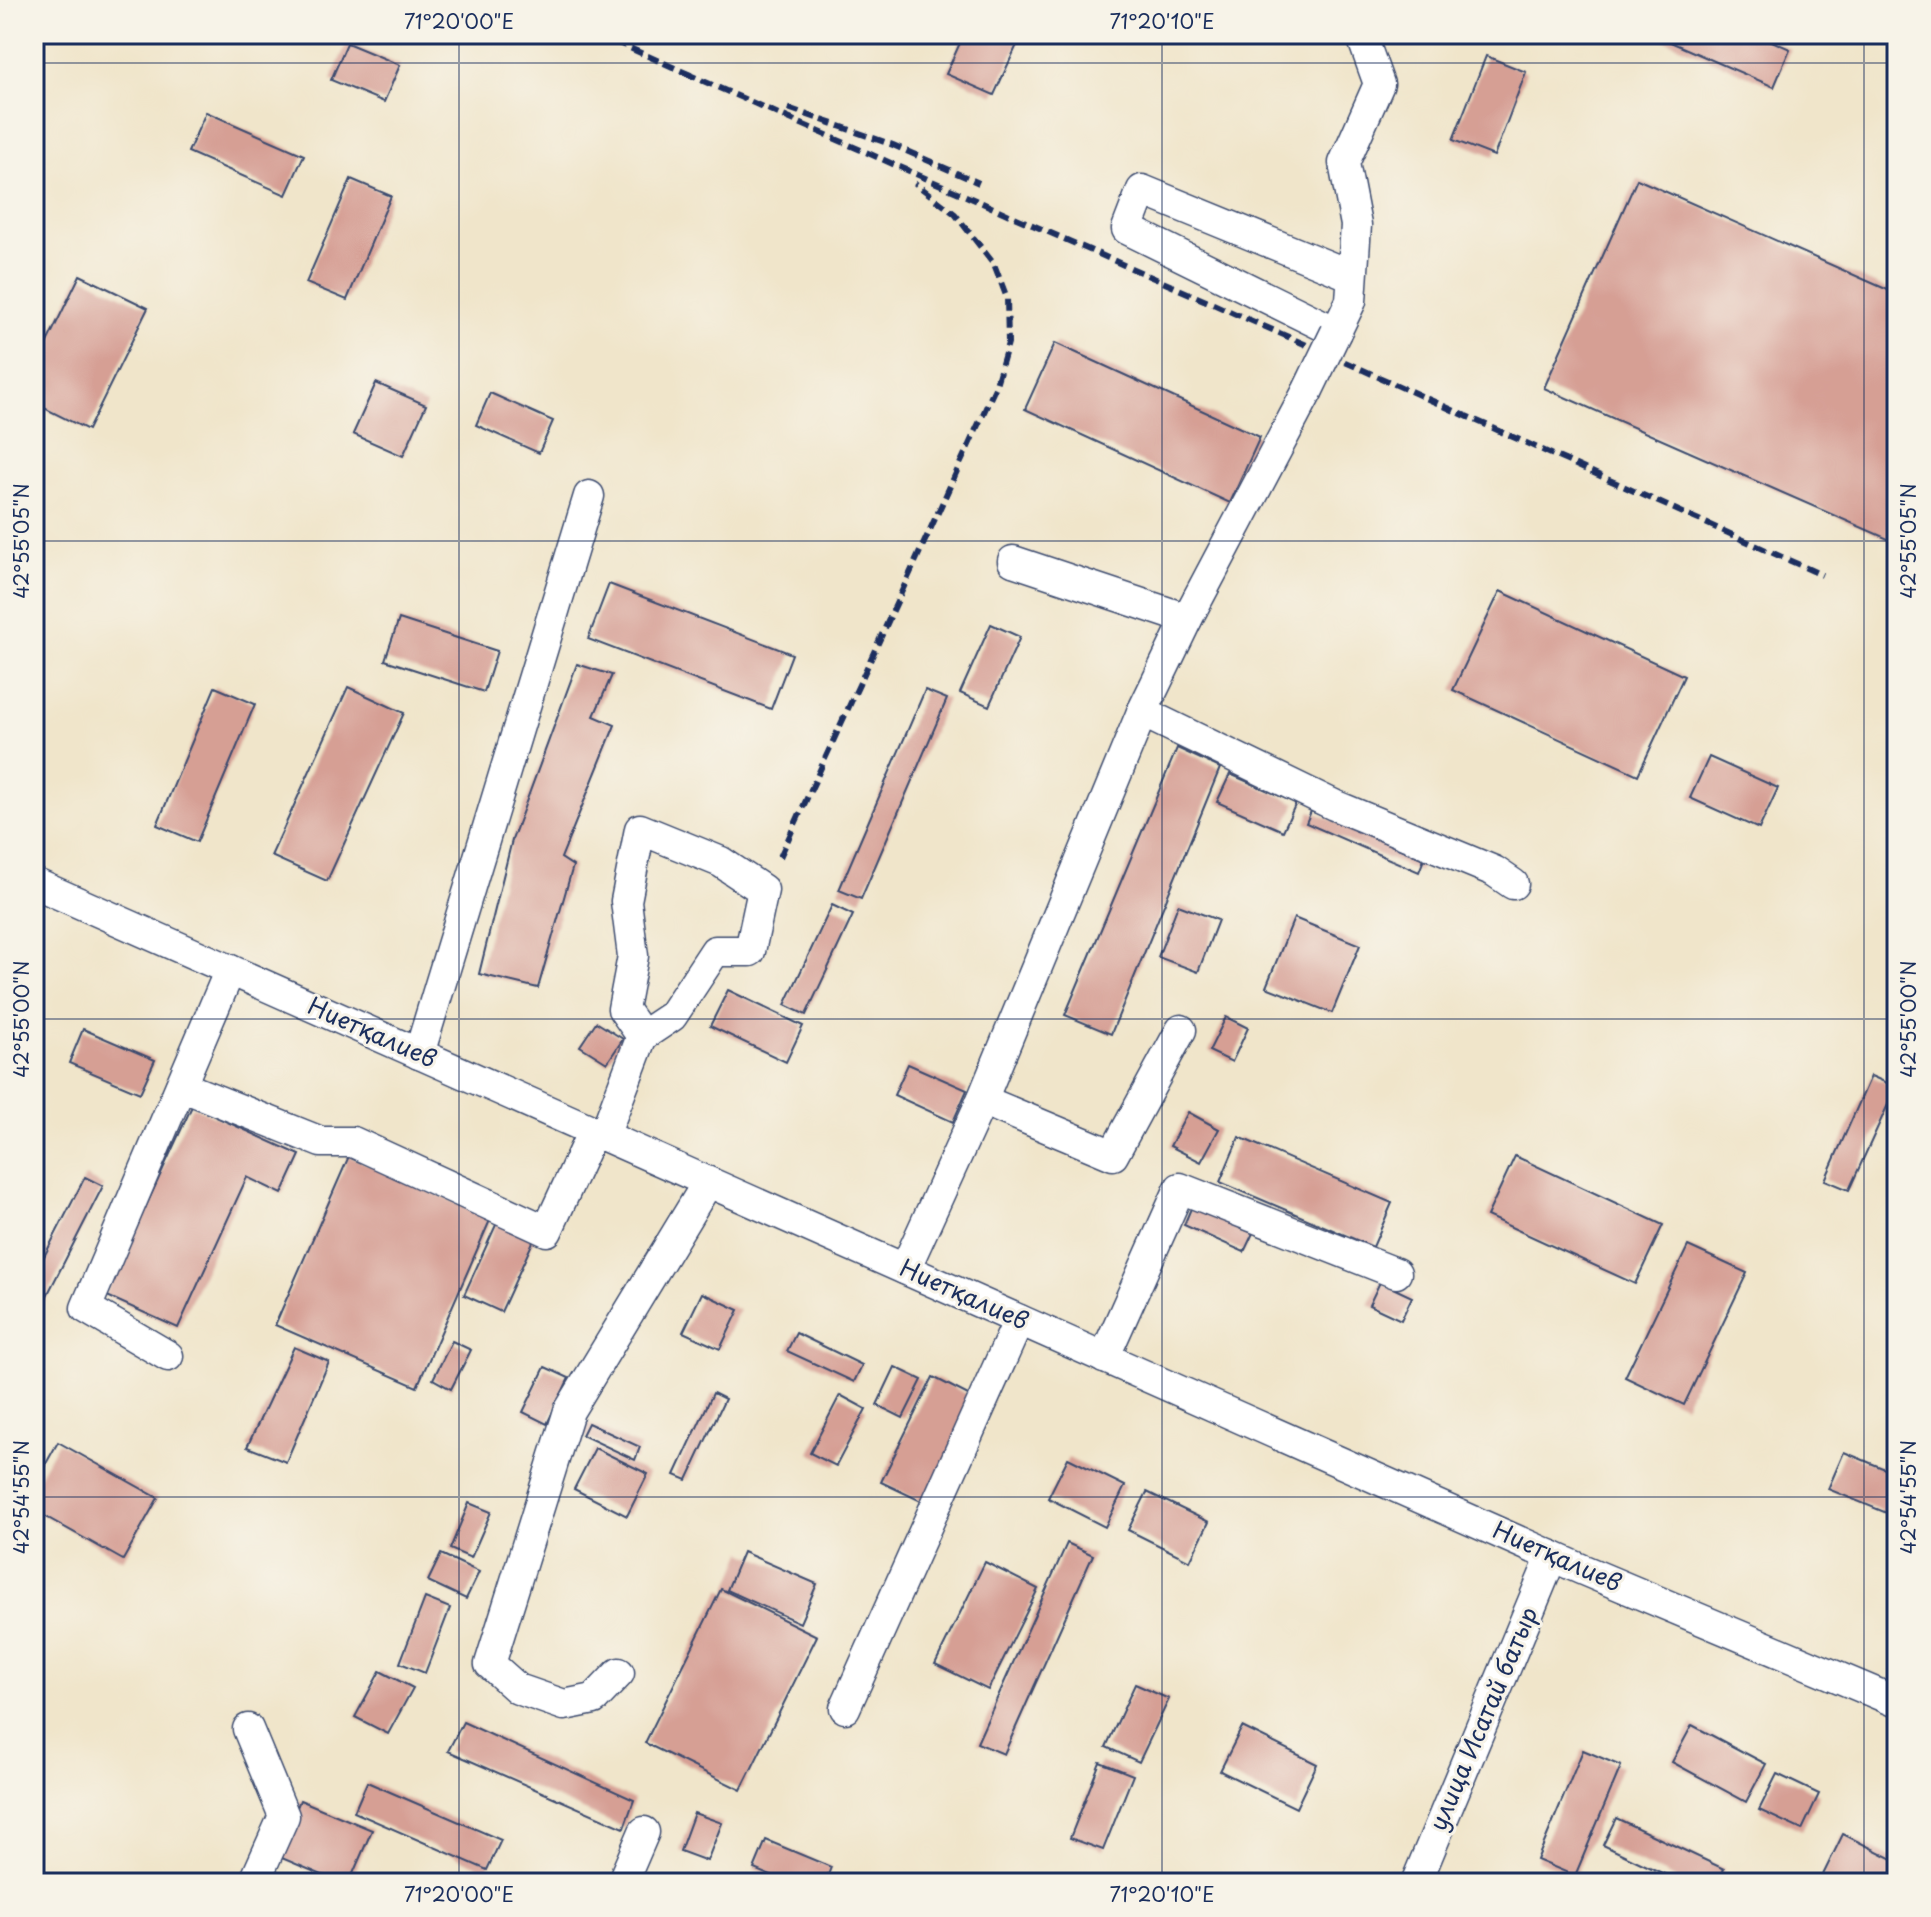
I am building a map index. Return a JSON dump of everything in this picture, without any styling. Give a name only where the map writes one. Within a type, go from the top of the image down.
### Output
[{"type":"street","points":[[905,1269],[982,1100],[1142,712],[1351,301],[1356,225],[1344,163],[1379,84],[1361,34]]},
{"type":"street","points":[[1336,332],[1127,229],[1142,190],[1352,276]]},
{"type":"street","points":[[419,1054],[589,496]]},
{"type":"street","points":[[1013,561],[1187,619]]},
{"type":"street","points":[[1142,712],[1334,805],[1494,871],[1513,884]]},
{"type":"street","points":[[181,1086],[321,1142],[353,1142],[547,1231],[598,1133],[642,1036],[672,1016],[715,951],[750,951],[763,890],[721,862],[640,829],[626,901],[633,956],[623,1009],[642,1036]]},
{"type":"street","name":"Ниетқалиев","points":[[34,883],[1552,1556],[1897,1702]]},
{"type":"street","points":[[168,1356],[86,1308],[230,970]]},
{"type":"street","points":[[982,1100],[1113,1155],[1181,1030]]},
{"type":"street","points":[[619,1673],[594,1699],[564,1705],[518,1689],[490,1664],[569,1411],[708,1182]]},
{"type":"street","points":[[1104,1358],[1180,1188],[1396,1273]]},
{"type":"street","points":[[845,1708],[1019,1320]]},
{"type":"street","name":"улица Исатай батыр","points":[[1416,1883],[1552,1556]]},
{"type":"street","points":[[248,1729],[284,1816],[254,1883]]},
{"type":"street","points":[[622,1883],[644,1832]]},
{"type":"building","points":[[964,34],[1022,34],[994,95],[946,74]]},
{"type":"building","points":[[1652,34],[1756,34],[1790,49],[1774,87]]},
{"type":"building","points":[[347,43],[400,65],[384,102],[331,80]]},
{"type":"building","points":[[1486,56],[1526,72],[1494,156],[1453,140]]},
{"type":"building","points":[[206,112],[304,155],[286,195],[188,152]]},
{"type":"building","points":[[351,179],[391,196],[347,300],[306,283]]},
{"type":"building","points":[[1637,179],[1897,294],[1897,543],[1544,388]]},
{"type":"building","points":[[80,275],[148,308],[88,430],[34,403],[34,369]]},
{"type":"building","points":[[1055,343],[1260,437],[1230,503],[1025,409]]},
{"type":"building","points":[[376,383],[426,405],[403,456],[353,434]]},
{"type":"building","points":[[490,393],[553,421],[539,453],[476,425]]},
{"type":"building","points":[[609,584],[792,654],[771,709],[588,639]]},
{"type":"building","points":[[1500,591],[1684,676],[1638,775],[1453,690]]},
{"type":"building","points":[[399,619],[497,651],[484,692],[385,660]]},
{"type":"building","points":[[991,624],[1020,637],[989,706],[960,693]]},
{"type":"building","points":[[577,664],[612,675],[594,716],[615,725],[561,858],[573,866],[538,988],[479,974],[512,840]]},
{"type":"building","points":[[215,687],[255,704],[197,842],[157,825]]},
{"type":"building","points":[[348,687],[404,713],[327,881],[271,856]]},
{"type":"building","points":[[925,690],[947,699],[861,899],[839,890]]},
{"type":"building","points":[[1177,748],[1220,768],[1111,1034],[1065,1015]]},
{"type":"building","points":[[1709,757],[1778,788],[1759,829],[1690,798]]},
{"type":"building","points":[[1230,774],[1296,803],[1283,831],[1217,802]]},
{"type":"building","points":[[1311,811],[1424,859],[1419,872],[1306,823]]},
{"type":"building","points":[[832,905],[853,915],[806,1015],[785,1005]]},
{"type":"building","points":[[1178,905],[1218,920],[1198,972],[1158,957]]},
{"type":"building","points":[[1294,918],[1360,945],[1332,1013],[1266,987]]},
{"type":"building","points":[[728,990],[803,1026],[786,1062],[710,1026]]},
{"type":"building","points":[[1226,1017],[1248,1028],[1232,1062],[1209,1051]]},
{"type":"building","points":[[596,1022],[623,1039],[607,1063],[580,1046]]},
{"type":"building","points":[[83,1029],[155,1060],[140,1093],[69,1063]]},
{"type":"building","points":[[908,1064],[967,1090],[953,1122],[894,1095]]},
{"type":"building","points":[[1871,1076],[1896,1087],[1849,1190],[1825,1180]]},
{"type":"building","points":[[192,1106],[300,1155],[282,1194],[247,1177],[178,1328],[105,1295]]},
{"type":"building","points":[[1188,1112],[1219,1129],[1201,1162],[1170,1146]]},
{"type":"building","points":[[1239,1137],[1392,1203],[1373,1247],[1220,1182]]},
{"type":"building","points":[[349,1156],[491,1218],[417,1387],[275,1325]]},
{"type":"building","points":[[1515,1156],[1663,1225],[1635,1284],[1487,1216]]},
{"type":"building","points":[[85,1177],[103,1186],[34,1321],[34,1276]]},
{"type":"building","points":[[1192,1206],[1253,1233],[1244,1252],[1184,1225]]},
{"type":"building","points":[[500,1216],[537,1233],[501,1312],[464,1295]]},
{"type":"building","points":[[1688,1246],[1747,1273],[1684,1405],[1625,1377]]},
{"type":"building","points":[[1380,1282],[1412,1297],[1401,1320],[1369,1305]]},
{"type":"building","points":[[702,1293],[739,1310],[720,1349],[683,1332]]},
{"type":"building","points":[[796,1333],[862,1365],[854,1382],[787,1351]]},
{"type":"building","points":[[452,1341],[471,1350],[451,1389],[433,1379]]},
{"type":"building","points":[[294,1347],[329,1362],[286,1462],[247,1447]]},
{"type":"building","points":[[545,1367],[569,1378],[547,1424],[523,1412]]},
{"type":"building","points":[[895,1367],[922,1380],[903,1418],[877,1405]]},
{"type":"building","points":[[933,1377],[976,1399],[925,1503],[881,1482]]},
{"type":"building","points":[[713,1393],[725,1399],[687,1480],[675,1475]]},
{"type":"building","points":[[840,1395],[866,1409],[836,1466],[810,1453]]},
{"type":"building","points":[[588,1423],[640,1447],[635,1460],[582,1435]]},
{"type":"building","points":[[58,1442],[158,1498],[123,1560],[34,1510],[34,1485]]},
{"type":"building","points":[[595,1448],[648,1474],[627,1516],[574,1489]]},
{"type":"building","points":[[1844,1452],[1897,1474],[1897,1509],[1894,1516],[1828,1489]]},
{"type":"building","points":[[1068,1458],[1125,1486],[1105,1527],[1048,1498]]},
{"type":"building","points":[[1147,1492],[1209,1522],[1190,1561],[1128,1530]]},
{"type":"building","points":[[469,1503],[491,1512],[471,1558],[450,1549]]},
{"type":"building","points":[[1067,1543],[1093,1555],[1004,1754],[977,1743]]},
{"type":"building","points":[[743,1552],[817,1584],[800,1623],[727,1590]]},
{"type":"building","points":[[441,1554],[479,1572],[466,1599],[428,1581]]},
{"type":"building","points":[[985,1562],[1038,1589],[988,1690],[935,1664]]},
{"type":"building","points":[[721,1589],[817,1636],[741,1790],[645,1743]]},
{"type":"building","points":[[425,1598],[450,1608],[425,1673],[400,1663]]},
{"type":"building","points":[[380,1671],[413,1688],[388,1734],[355,1717]]},
{"type":"building","points":[[1135,1684],[1169,1699],[1139,1762],[1106,1747]]},
{"type":"building","points":[[463,1722],[634,1800],[624,1828],[448,1751]]},
{"type":"building","points":[[1692,1725],[1766,1764],[1746,1802],[1672,1762]]},
{"type":"building","points":[[1242,1727],[1317,1764],[1296,1808],[1220,1771]]},
{"type":"building","points":[[1583,1750],[1621,1766],[1575,1876],[1537,1860]]},
{"type":"building","points":[[1100,1762],[1133,1775],[1103,1850],[1070,1838]]},
{"type":"building","points":[[1777,1774],[1819,1794],[1802,1830],[1759,1810]]},
{"type":"building","points":[[367,1782],[501,1840],[487,1870],[354,1812]]},
{"type":"building","points":[[300,1800],[372,1830],[349,1883],[341,1883],[277,1856]]},
{"type":"building","points":[[694,1813],[722,1823],[707,1861],[680,1851]]},
{"type":"building","points":[[1616,1818],[1724,1869],[1718,1883],[1683,1883],[1603,1845]]},
{"type":"building","points":[[1843,1834],[1897,1861],[1897,1883],[1820,1881]]},
{"type":"building","points":[[766,1840],[831,1867],[825,1883],[788,1883],[754,1869]]},
{"type":"railway","points":[[598,34],[693,76]]},
{"type":"railway","points":[[685,73],[1822,575]]},
{"type":"railway","points":[[788,108],[893,145],[979,183]]},
{"type":"railway","points":[[780,857],[995,388],[1008,343],[1007,298],[994,264],[955,214],[915,183]]}]
